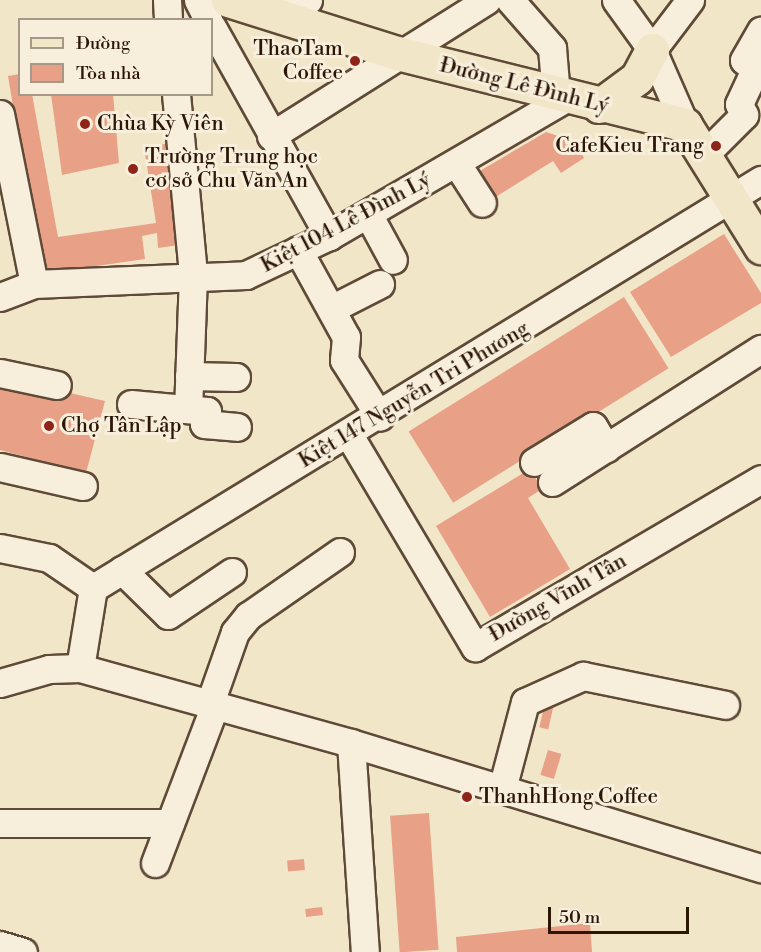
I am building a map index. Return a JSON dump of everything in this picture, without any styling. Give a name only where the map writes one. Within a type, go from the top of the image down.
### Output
[{"type":"main road","name":"Đường Lê Đình Lý","points":[[228,0],[397,53],[561,97],[685,125]]},
{"type":"main road","points":[[599,106],[637,78],[652,51]]},
{"type":"main road","points":[[685,125],[704,155],[745,208],[761,247]]},
{"type":"street","points":[[166,0],[168,18]]},
{"type":"street","points":[[198,0],[207,18]]},
{"type":"street","points":[[278,16],[308,0]]},
{"type":"street","points":[[271,136],[397,53],[488,0]]},
{"type":"street","points":[[510,0],[552,48],[561,97]]},
{"type":"street","points":[[616,0],[652,51],[685,125]]},
{"type":"street","points":[[652,51],[690,0]]},
{"type":"street","points":[[213,29],[328,236]]},
{"type":"street","points":[[704,155],[744,115],[739,104],[755,69],[744,60],[761,31]]},
{"type":"street","points":[[176,96],[193,274],[188,409]]},
{"type":"street","name":"Kiệt 104 Lê Đình Lý","points":[[0,297],[34,284],[193,274],[246,274],[328,236],[457,164],[561,97]]},
{"type":"street","points":[[0,114],[34,284]]},
{"type":"street","points":[[457,164],[482,203]]},
{"type":"street","name":"Kiệt 147 Nguyễn Tri Phương","points":[[93,588],[349,435],[745,208],[761,180]]},
{"type":"street","points":[[368,214],[393,260]]},
{"type":"street","points":[[298,250],[346,337],[344,360],[380,417]]},
{"type":"street","points":[[331,309],[380,284]]},
{"type":"street","points":[[552,482],[761,349]]},
{"type":"street","points":[[0,373],[57,385]]},
{"type":"street","points":[[189,376],[236,377]]},
{"type":"street","points":[[130,404],[207,411],[204,424],[237,427]]},
{"type":"street","points":[[534,462],[592,426],[606,448]]},
{"type":"street","name":"Đường Vĩnh Tân","points":[[349,435],[475,646],[761,479]]},
{"type":"street","points":[[0,467],[83,486]]},
{"type":"street","points":[[0,548],[50,558],[93,588],[80,668]]},
{"type":"street","points":[[154,863],[236,632],[248,616],[340,552]]},
{"type":"street","points":[[122,570],[168,615],[232,572]]},
{"type":"street","points":[[0,683],[49,669],[80,668],[351,743],[761,868]]},
{"type":"street","points":[[502,789],[525,702],[584,676],[724,705]]},
{"type":"street","points":[[351,743],[364,952]]},
{"type":"street","points":[[0,823],[170,823]]},
{"type":"street","points":[[0,945],[23,952]]},
{"type":"building","points":[[18,74],[18,96],[32,96],[58,237],[156,223],[144,147],[171,143],[186,244],[158,248],[157,233],[142,236],[145,259],[41,274],[8,76]]},
{"type":"building","name":"Chùa Kỳ Viên","points":[[51,96],[113,96],[119,163],[62,175]]},
{"type":"building","points":[[546,132],[576,142],[584,158],[561,173],[553,161],[494,198],[478,172]]},
{"type":"building","points":[[724,234],[761,293],[761,303],[671,357],[630,292]]},
{"type":"building","points":[[624,297],[669,368],[453,503],[409,432]]},
{"type":"building","name":"Chợ Tân Lập","points":[[0,377],[105,401],[86,473],[0,450]]},
{"type":"building","points":[[530,469],[542,489],[528,498],[570,569],[490,617],[436,526]]},
{"type":"building","points":[[545,703],[554,705],[548,729],[539,727]]},
{"type":"building","points":[[548,750],[561,754],[554,779],[540,775]]},
{"type":"building","points":[[429,813],[439,950],[400,952],[390,816]]},
{"type":"building","points":[[304,859],[305,870],[288,871],[287,860]]},
{"type":"building","points":[[322,907],[323,915],[306,917],[305,909]]},
{"type":"building","points":[[590,923],[592,952],[457,952],[456,937]]},
{"type":"place","name":"ThaoTam Coffee","points":[[355,61]]},
{"type":"place","name":"Chùa Kỳ Viên","points":[[85,124]]},
{"type":"place","name":"CafeKieu Trang","points":[[716,146]]},
{"type":"place","name":"Trường Trung học cơ sở Chu Văn An","points":[[133,169]]},
{"type":"place","name":"Chợ Tân Lập","points":[[49,426]]},
{"type":"place","name":"ThanhHong Coffee","points":[[467,797]]}]
